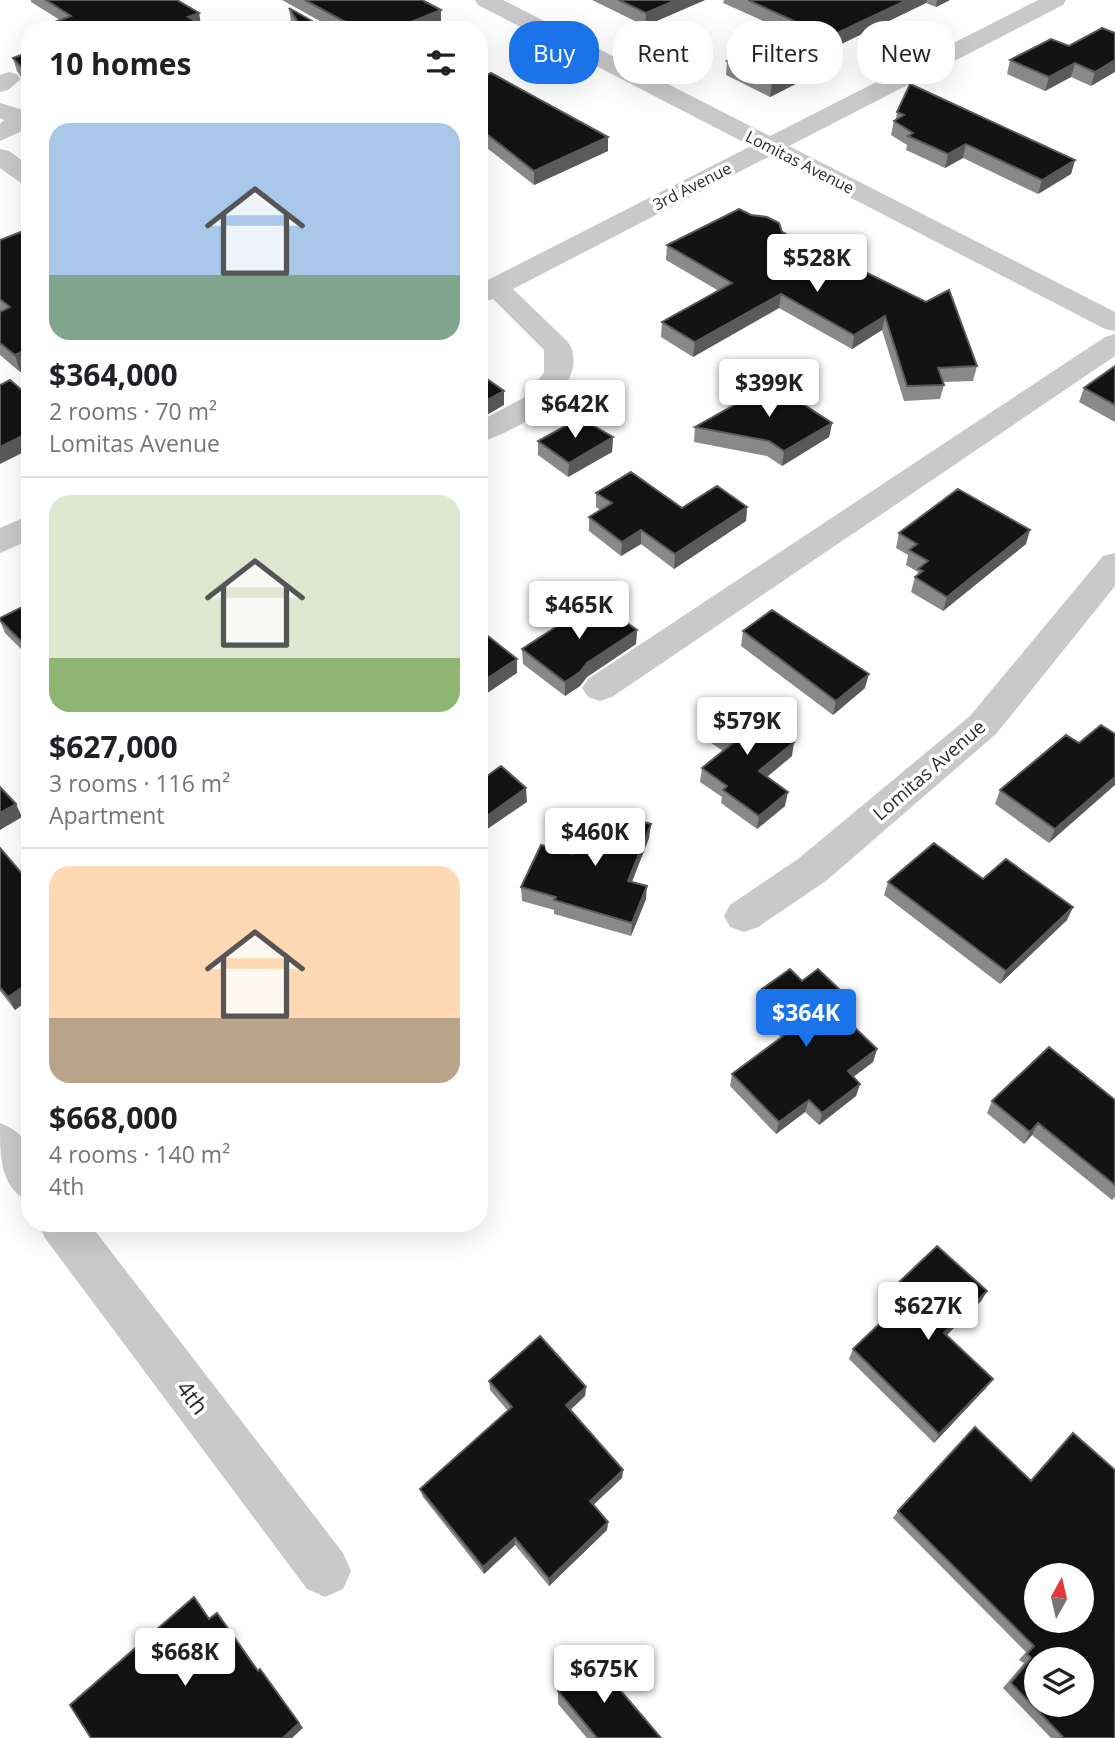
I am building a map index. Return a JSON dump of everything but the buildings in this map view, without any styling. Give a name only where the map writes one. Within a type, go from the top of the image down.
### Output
[{"type":"street","name":"Lomitas Avenue","points":[[486,0],[1115,323]]},
{"type":"street","name":"3rd Avenue","points":[[488,291],[1055,0]]},
{"type":"street","points":[[0,110],[14,115],[16,120],[13,126],[0,134]]},
{"type":"street","points":[[0,156],[21,171]]},
{"type":"street","points":[[488,291],[558,348],[559,373],[537,402],[488,429]]},
{"type":"street","points":[[600,688],[1115,342]]},
{"type":"street","points":[[0,542],[21,531]]},
{"type":"street","name":"Lomitas Avenue","points":[[744,916],[812,870],[983,725],[1115,564]]},
{"type":"street","points":[[0,1143],[21,1170]]},
{"type":"street","name":"4th","points":[[68,1232],[325,1571]]}]
